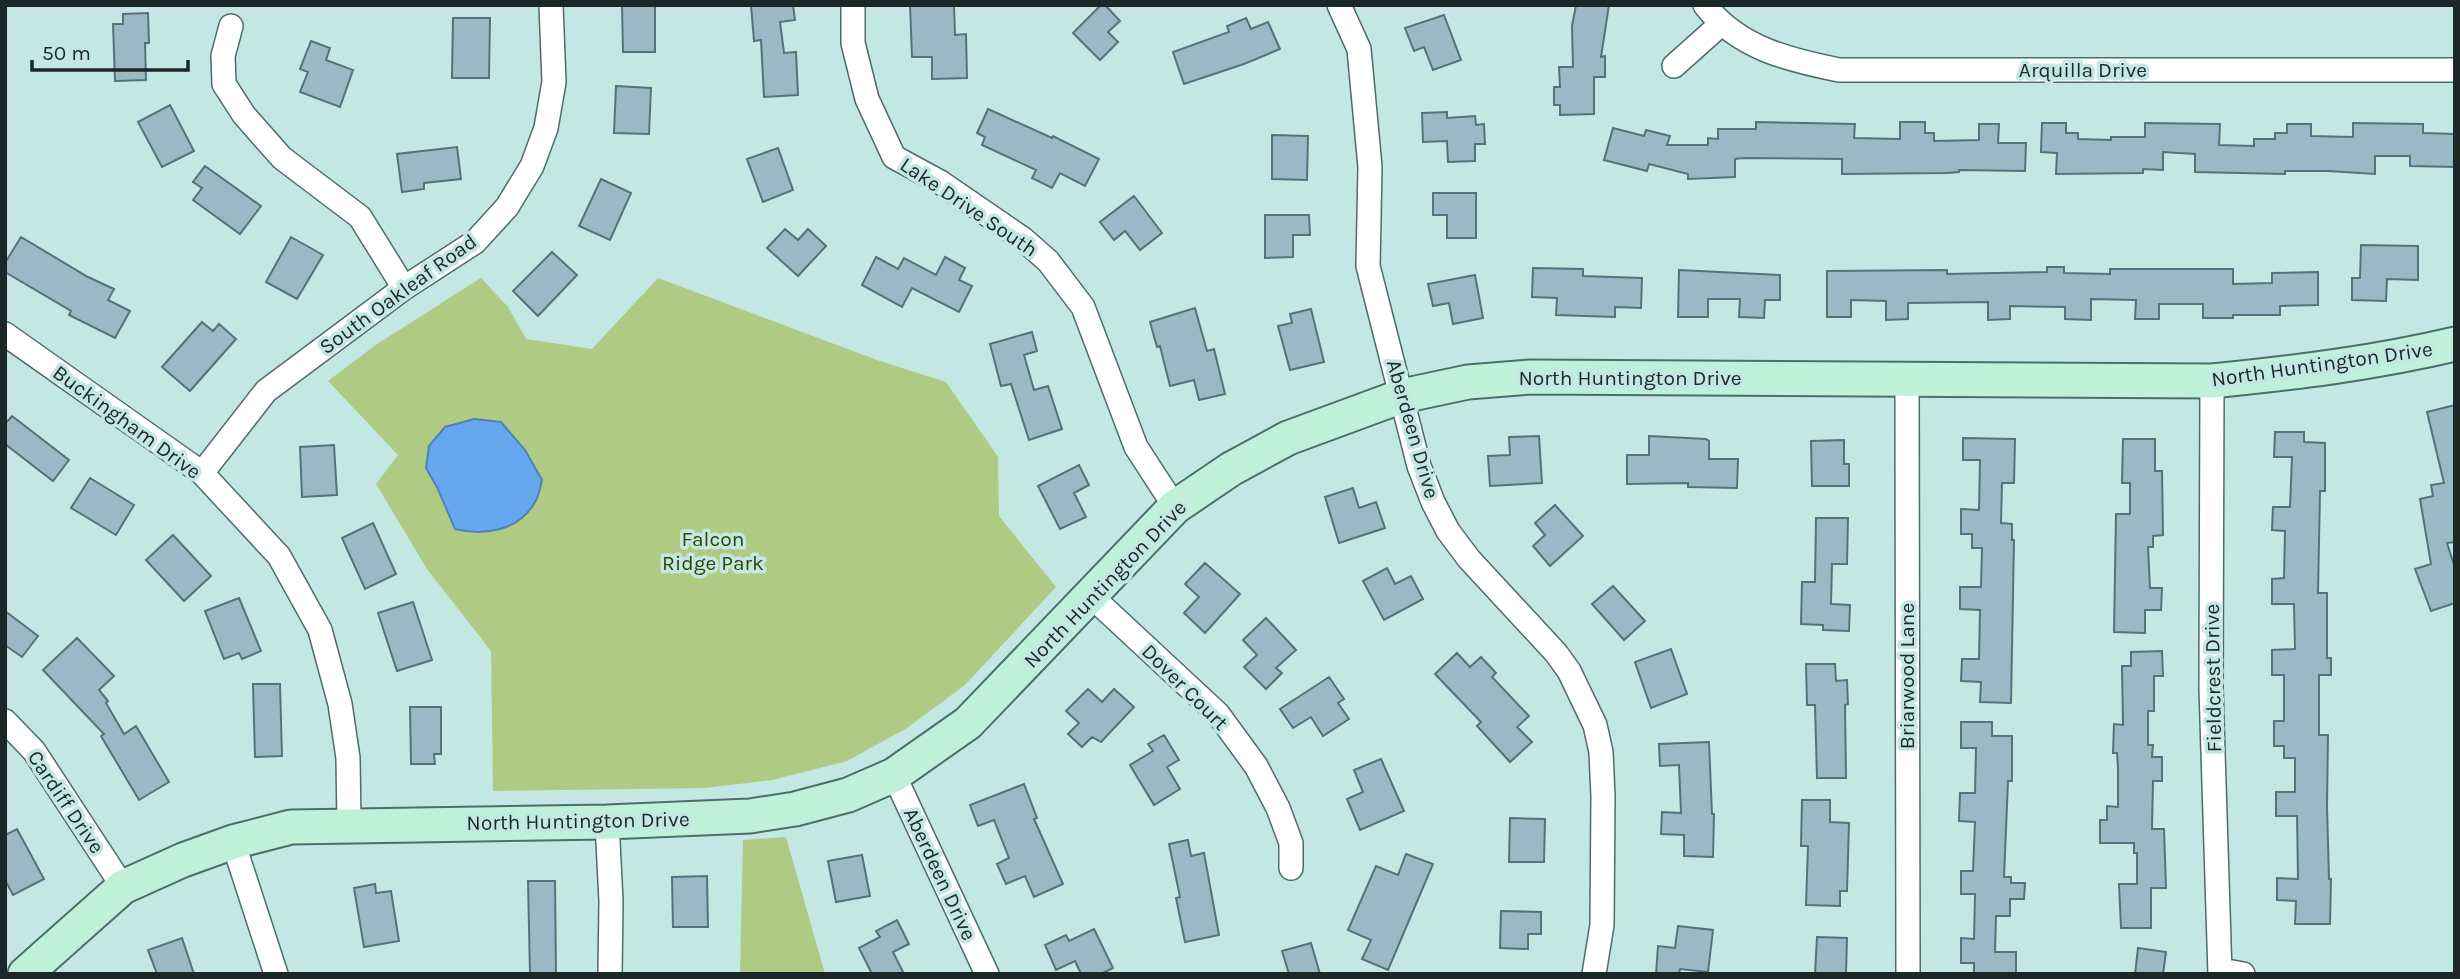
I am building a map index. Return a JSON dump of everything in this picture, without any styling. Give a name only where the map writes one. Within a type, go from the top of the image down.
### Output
[{"type":"street","name":"South Oakleaf Road","points":[[202,474],[266,391],[404,288],[475,242],[507,207],[532,166],[546,128],[554,82],[551,5]]},
{"type":"street","name":"Lake Drive South","points":[[853,5],[853,43],[867,99],[894,157],[940,182],[1023,239],[1048,261],[1083,307],[1136,447],[1175,507]]},
{"type":"street","name":"Aberdeen Drive","points":[[1339,5],[1359,49],[1370,167],[1368,266],[1419,466],[1448,531],[1469,559],[1556,653],[1569,671],[1595,725],[1601,752],[1603,796],[1602,925],[1594,974]]},
{"type":"street","name":"Arquilla Drive","points":[[1705,5],[1721,24],[1765,51],[1800,63],[1839,70],[2455,70]]},
{"type":"street","points":[[1674,66],[1721,24]]},
{"type":"street","points":[[231,26],[223,56],[224,84],[244,115],[282,158],[359,217],[404,288]]},
{"type":"street","name":"Buckingham Drive","points":[[5,334],[202,474],[279,556],[320,630],[340,704],[348,758],[349,824]]},
{"type":"street","name":"North Huntington Drive","points":[[25,974],[122,887],[233,842],[291,827],[607,822],[761,815],[848,795],[894,775],[968,723],[1175,507],[1240,463],[1288,438],[1402,396],[1468,383],[1531,377],[2212,382],[2300,372],[2407,355],[2455,344]]},
{"type":"street","name":"Briarwood Lane","points":[[1907,379],[1908,974]]},
{"type":"street","name":"Fieldcrest Drive","points":[[2212,382],[2211,688],[2228,972]]},
{"type":"street","name":"Dover Court","points":[[1090,595],[1218,714],[1256,766],[1278,808],[1291,843],[1291,868]]},
{"type":"street","name":"Cardiff Drive","points":[[5,721],[34,751],[122,887]]},
{"type":"street","name":"Aberdeen Drive","points":[[894,775],[987,974]]},
{"type":"street","points":[[607,822],[611,901],[610,974]]},
{"type":"street","points":[[233,842],[276,974]]},
{"type":"green space","name":"Falcon Ridge Park","points":[[481,278],[508,307],[526,339],[592,349],[658,278],[877,360],[946,382],[998,457],[999,516],[1056,587],[965,685],[907,728],[847,761],[772,780],[705,788],[493,791],[491,651],[427,569],[376,484],[398,455],[328,381],[377,344]]},
{"type":"green space","points":[[786,837],[825,974],[740,974],[743,840]]},
{"type":"water","points":[[474,419],[501,422],[525,450],[542,480],[536,500],[520,519],[500,529],[477,532],[455,529],[426,468],[429,446],[445,427]]},
{"type":"building","points":[[622,5],[655,5],[655,52],[623,52]]},
{"type":"building","points":[[751,5],[793,5],[795,20],[780,22],[784,53],[796,52],[798,95],[764,97],[761,40],[754,41]]},
{"type":"building","points":[[910,5],[954,5],[955,35],[966,34],[967,78],[932,79],[932,57],[912,57]]},
{"type":"building","points":[[1101,5],[1105,5],[1120,21],[1108,32],[1118,42],[1100,60],[1073,33]]},
{"type":"building","points":[[1576,5],[1609,5],[1601,57],[1605,56],[1605,77],[1594,77],[1594,114],[1560,115],[1560,105],[1554,105],[1554,87],[1560,87],[1559,67],[1573,67],[1572,26]]},
{"type":"building","points":[[148,13],[149,43],[145,43],[146,80],[115,81],[113,24],[123,24],[123,14]]},
{"type":"building","points":[[1444,15],[1461,60],[1433,70],[1424,47],[1414,51],[1405,28]]},
{"type":"building","points":[[453,18],[490,18],[489,78],[452,78]]},
{"type":"building","points":[[1246,18],[1251,29],[1268,22],[1280,49],[1184,84],[1173,52],[1229,32],[1227,26]]},
{"type":"building","points":[[311,41],[330,48],[326,60],[353,70],[340,107],[300,92],[308,72],[300,69]]},
{"type":"building","points":[[616,86],[651,88],[649,134],[614,133]]},
{"type":"building","points":[[170,105],[194,151],[162,167],[138,122]]},
{"type":"building","points":[[988,109],[1099,159],[1085,186],[1060,173],[1052,188],[1032,178],[1036,170],[982,145],[985,137],[977,133]]},
{"type":"building","points":[[1447,112],[1447,118],[1475,116],[1476,125],[1484,124],[1485,144],[1475,144],[1475,161],[1448,162],[1447,141],[1423,142],[1422,113]]},
{"type":"building","points":[[1756,122],[1855,124],[1854,138],[1900,139],[1900,122],[1925,122],[1925,133],[1934,133],[1934,141],[1979,140],[1979,124],[1999,124],[1998,143],[2026,143],[2025,171],[1842,174],[1842,159],[1743,158],[1735,159],[1735,177],[1688,179],[1688,174],[1649,164],[1647,171],[1604,160],[1613,128],[1644,136],[1646,130],[1670,136],[1667,145],[1708,145],[1708,138],[1718,139],[1718,129],[1756,129]]},
{"type":"building","points":[[2042,123],[2066,123],[2066,133],[2078,133],[2078,139],[2111,140],[2111,137],[2145,137],[2145,123],[2220,124],[2219,145],[2254,146],[2254,139],[2275,139],[2275,133],[2287,133],[2287,124],[2311,124],[2311,136],[2353,137],[2353,123],[2423,124],[2423,133],[2455,134],[2455,167],[2410,166],[2410,156],[2375,156],[2375,174],[2328,171],[2285,171],[2285,174],[2195,172],[2195,154],[2163,152],[2163,170],[2143,169],[2143,173],[2056,174],[2057,153],[2041,152]]},
{"type":"building","points":[[1272,135],[1308,136],[1307,180],[1272,179]]},
{"type":"building","points":[[457,147],[461,179],[424,183],[424,189],[402,192],[397,154]]},
{"type":"building","points":[[778,148],[793,190],[763,202],[747,159]]},
{"type":"building","points":[[205,166],[261,206],[240,234],[193,200],[202,188],[193,182]]},
{"type":"building","points":[[601,179],[631,193],[610,240],[579,226]]},
{"type":"building","points":[[1433,193],[1476,193],[1476,238],[1447,238],[1447,215],[1433,215]]},
{"type":"building","points":[[1134,196],[1162,233],[1140,250],[1125,231],[1114,240],[1100,222]]},
{"type":"building","points":[[1265,215],[1309,215],[1310,235],[1293,235],[1293,257],[1265,258]]},
{"type":"building","points":[[785,229],[798,240],[808,229],[826,246],[798,276],[767,248]]},
{"type":"building","points":[[21,237],[88,277],[114,289],[108,300],[130,311],[115,338],[69,315],[71,311],[5,272],[5,263]]},
{"type":"building","points":[[291,237],[323,255],[297,299],[266,282]]},
{"type":"building","points":[[2361,245],[2418,246],[2418,280],[2387,279],[2386,301],[2352,300],[2352,278],[2360,278]]},
{"type":"building","points":[[552,252],[577,275],[538,316],[513,291]]},
{"type":"building","points":[[876,257],[898,269],[904,258],[936,275],[945,257],[965,268],[959,280],[972,286],[959,312],[912,288],[902,307],[862,285]]},
{"type":"building","points":[[2047,267],[2064,267],[2064,273],[2110,274],[2110,269],[2233,269],[2233,284],[2272,283],[2272,273],[2318,272],[2318,305],[2280,306],[2280,315],[2203,318],[2203,304],[2159,304],[2159,319],[2135,319],[2136,300],[2091,299],[2091,320],[2065,319],[2065,307],[2010,306],[2010,319],[1988,320],[1988,302],[1908,303],[1908,319],[1886,320],[1886,301],[1851,300],[1851,317],[1827,317],[1827,271],[1947,270],[1947,274],[2047,272]]},
{"type":"building","points":[[1533,268],[1583,269],[1583,276],[1642,278],[1641,308],[1615,307],[1615,317],[1556,315],[1557,298],[1532,297]]},
{"type":"building","points":[[1679,270],[1780,275],[1780,300],[1765,300],[1764,318],[1739,317],[1740,299],[1708,299],[1708,317],[1678,317]]},
{"type":"building","points":[[1475,275],[1483,318],[1453,324],[1449,303],[1433,306],[1428,284]]},
{"type":"building","points":[[1195,308],[1207,351],[1214,349],[1225,394],[1199,400],[1194,380],[1170,386],[1160,346],[1157,347],[1150,322]]},
{"type":"building","points":[[1311,309],[1324,362],[1290,370],[1278,326],[1292,323],[1290,314]]},
{"type":"building","points":[[202,322],[213,331],[219,324],[236,339],[190,391],[162,367]]},
{"type":"building","points":[[1032,332],[1037,351],[1024,355],[1034,390],[1048,386],[1062,429],[1029,440],[1011,384],[1001,386],[990,344]]},
{"type":"building","points":[[2455,405],[2455,542],[2447,543],[2455,568],[2455,603],[2431,611],[2415,569],[2431,564],[2420,499],[2433,496],[2431,485],[2444,483],[2427,412]]},
{"type":"building","points":[[12,416],[69,460],[53,481],[5,444],[5,424]]},
{"type":"building","points":[[2275,432],[2304,432],[2304,442],[2325,443],[2325,491],[2320,491],[2318,593],[2327,593],[2327,658],[2331,658],[2331,675],[2319,675],[2319,735],[2328,735],[2330,924],[2295,924],[2296,901],[2277,900],[2277,878],[2298,879],[2297,816],[2276,816],[2276,792],[2295,792],[2295,758],[2284,758],[2284,746],[2274,746],[2274,721],[2284,721],[2284,675],[2272,675],[2272,650],[2295,649],[2294,604],[2272,604],[2272,579],[2284,578],[2285,531],[2272,530],[2273,507],[2290,507],[2292,457],[2274,457]]},
{"type":"building","points":[[1539,436],[1542,483],[1490,486],[1488,456],[1510,455],[1509,437]]},
{"type":"building","points":[[1649,436],[1706,439],[1709,441],[1709,459],[1738,459],[1737,488],[1688,487],[1688,483],[1627,484],[1627,455],[1649,455]]},
{"type":"building","points":[[1963,438],[2015,439],[2014,483],[2002,483],[2001,523],[2012,524],[2014,540],[2011,703],[1980,702],[1981,682],[1961,681],[1962,659],[1979,659],[1980,610],[1960,609],[1960,587],[1981,587],[1982,548],[1972,548],[1972,534],[1961,534],[1961,509],[1979,510],[1980,460],[1963,460]]},
{"type":"building","points":[[2123,439],[2155,439],[2155,471],[2162,471],[2163,535],[2153,536],[2153,547],[2148,547],[2150,588],[2162,588],[2161,610],[2145,610],[2145,633],[2114,632],[2116,514],[2130,514],[2130,483],[2122,483]]},
{"type":"building","points":[[1844,440],[1844,464],[1849,464],[1849,486],[1812,486],[1811,441]]},
{"type":"building","points":[[334,445],[337,495],[302,497],[300,447]]},
{"type":"building","points":[[1079,465],[1089,485],[1074,493],[1086,517],[1060,529],[1038,486]]},
{"type":"building","points":[[90,478],[134,505],[116,535],[71,508]]},
{"type":"building","points":[[1353,488],[1359,508],[1376,502],[1385,528],[1339,543],[1325,497]]},
{"type":"building","points":[[1555,505],[1583,536],[1550,566],[1533,546],[1545,535],[1535,523]]},
{"type":"building","points":[[1816,518],[1848,518],[1847,564],[1832,564],[1831,604],[1850,605],[1849,631],[1823,630],[1823,625],[1801,624],[1802,582],[1815,582]]},
{"type":"building","points":[[373,523],[396,574],[365,589],[342,538]]},
{"type":"building","points":[[173,535],[211,576],[184,601],[146,560]]},
{"type":"building","points":[[1205,563],[1240,594],[1205,633],[1184,613],[1199,597],[1185,584]]},
{"type":"building","points":[[1387,568],[1395,584],[1411,576],[1423,599],[1384,620],[1363,581]]},
{"type":"building","points":[[1613,586],[1645,621],[1624,640],[1592,604]]},
{"type":"building","points":[[239,598],[261,651],[242,659],[239,653],[224,659],[205,611]]},
{"type":"building","points":[[413,602],[432,660],[397,671],[378,613]]},
{"type":"building","points":[[5,611],[38,636],[22,657],[5,645]]},
{"type":"building","points":[[1266,618],[1296,650],[1276,668],[1282,673],[1266,689],[1244,667],[1257,655],[1243,640]]},
{"type":"building","points":[[77,638],[114,676],[99,690],[108,701],[106,703],[124,734],[136,726],[169,782],[139,800],[101,736],[104,734],[43,670]]},
{"type":"building","points":[[1671,649],[1687,694],[1651,708],[1635,662]]},
{"type":"building","points":[[2162,651],[2163,676],[2154,676],[2154,711],[2148,711],[2148,745],[2153,745],[2152,757],[2162,757],[2162,781],[2153,781],[2152,829],[2164,829],[2166,888],[2151,888],[2151,928],[2121,928],[2119,884],[2137,884],[2137,853],[2134,853],[2134,843],[2100,843],[2100,820],[2107,820],[2107,806],[2118,807],[2117,753],[2113,753],[2114,724],[2123,725],[2122,666],[2131,666],[2131,652]]},
{"type":"building","points":[[1457,653],[1470,667],[1481,657],[1496,673],[1492,677],[1529,716],[1517,727],[1532,742],[1510,762],[1477,726],[1481,722],[1435,674]]},
{"type":"building","points":[[1806,664],[1835,664],[1836,681],[1847,680],[1846,778],[1817,778],[1815,705],[1807,705]]},
{"type":"building","points":[[1329,677],[1344,699],[1338,703],[1349,719],[1323,736],[1311,717],[1293,728],[1280,709]]},
{"type":"building","points":[[253,684],[280,684],[282,756],[255,757]]},
{"type":"building","points":[[1088,689],[1102,702],[1114,689],[1134,707],[1101,742],[1092,737],[1082,747],[1068,734],[1079,723],[1066,711]]},
{"type":"building","points":[[410,707],[441,707],[441,754],[434,754],[435,764],[411,764]]},
{"type":"building","points":[[1961,722],[1992,722],[1992,736],[2012,736],[2012,781],[2008,781],[2004,877],[2011,877],[2011,883],[2025,883],[2024,899],[2010,899],[2010,916],[1996,916],[1995,952],[2016,952],[2016,974],[1974,974],[1974,963],[1961,963],[1961,938],[1974,939],[1975,894],[1961,894],[1961,871],[1973,871],[1975,822],[1959,821],[1960,793],[1975,793],[1976,748],[1961,748]]},
{"type":"building","points":[[1164,735],[1179,760],[1167,767],[1180,789],[1154,805],[1130,765],[1153,751],[1148,744]]},
{"type":"building","points":[[1709,742],[1714,814],[1713,857],[1684,856],[1684,835],[1661,834],[1662,812],[1681,813],[1679,765],[1660,766],[1659,744]]},
{"type":"building","points":[[1381,759],[1404,811],[1360,830],[1347,799],[1363,792],[1354,770]]},
{"type":"building","points":[[1024,784],[1037,818],[1034,819],[1063,884],[1034,897],[1025,876],[1006,884],[997,864],[1009,858],[994,820],[978,826],[970,805]]},
{"type":"building","points":[[1802,800],[1830,800],[1830,822],[1849,823],[1847,891],[1840,891],[1840,906],[1806,905],[1808,846],[1801,846]]},
{"type":"building","points":[[1510,818],[1545,819],[1544,862],[1509,862]]},
{"type":"building","points":[[17,829],[44,879],[13,895],[5,880],[5,835]]},
{"type":"building","points":[[1188,840],[1191,856],[1204,853],[1219,935],[1185,942],[1176,898],[1180,897],[1169,844]]},
{"type":"building","points":[[1406,854],[1433,864],[1388,970],[1362,959],[1371,940],[1348,930],[1376,866],[1398,875]]},
{"type":"building","points":[[862,855],[870,896],[836,902],[828,861]]},
{"type":"building","points":[[707,876],[708,927],[673,927],[672,877]]},
{"type":"building","points":[[528,881],[555,881],[556,974],[530,974]]},
{"type":"building","points":[[375,884],[376,893],[391,891],[399,941],[364,947],[354,888]]},
{"type":"building","points":[[1501,911],[1541,912],[1541,934],[1528,934],[1528,949],[1500,948]]},
{"type":"building","points":[[897,920],[909,944],[893,952],[904,974],[872,974],[859,948],[880,937],[876,931]]},
{"type":"building","points":[[1678,926],[1713,930],[1708,972],[1680,969],[1679,974],[1656,974],[1658,946],[1675,948]]},
{"type":"building","points":[[1094,929],[1113,968],[1101,974],[1081,974],[1075,961],[1056,970],[1045,945],[1066,935],[1069,941]]},
{"type":"building","points":[[1817,937],[1847,938],[1846,974],[1815,974]]},
{"type":"building","points":[[182,938],[194,974],[157,974],[148,950]]},
{"type":"building","points":[[1311,943],[1320,974],[1289,974],[1282,951]]},
{"type":"building","points":[[2138,948],[2166,952],[2163,974],[2135,974]]}]
